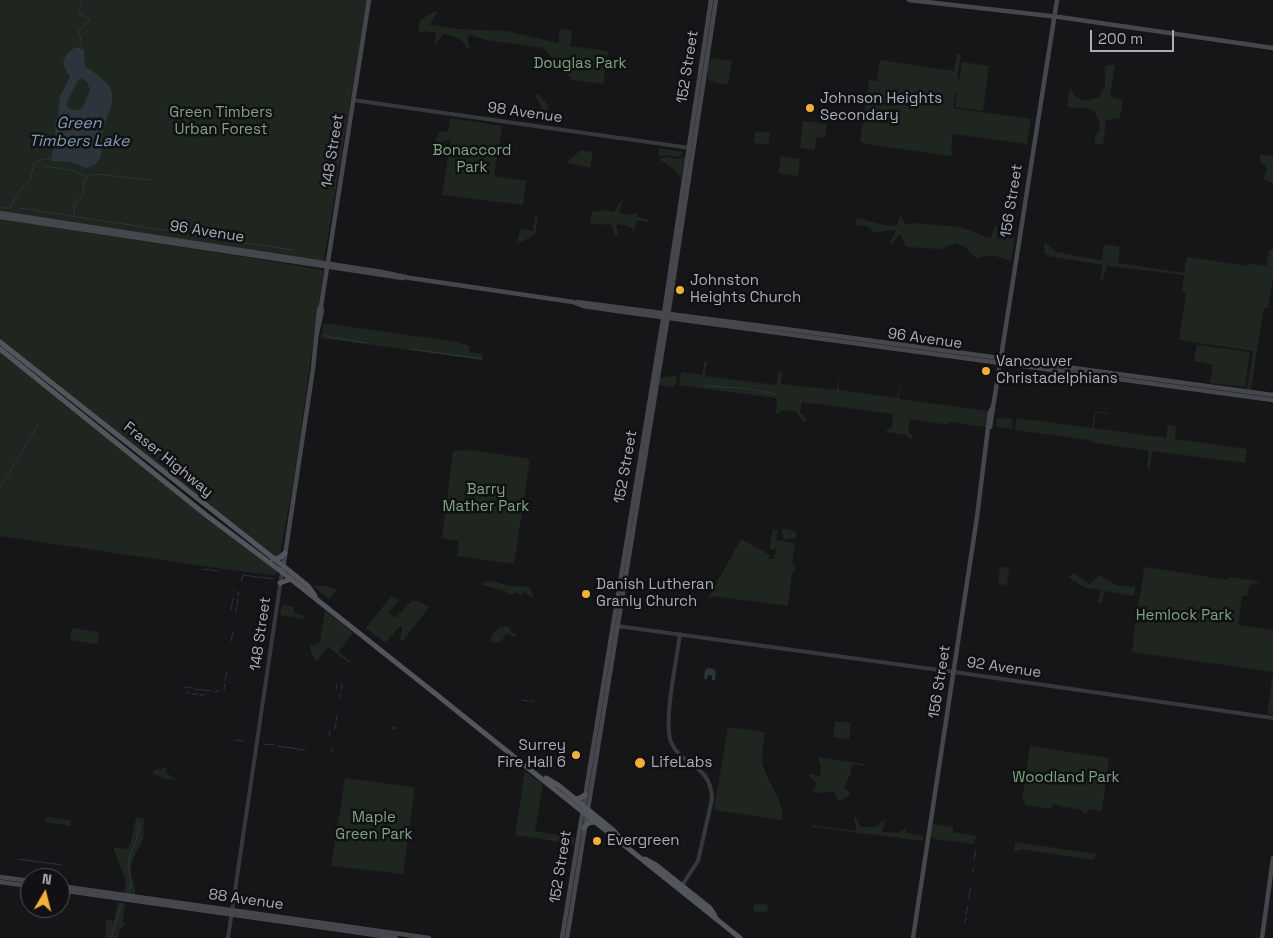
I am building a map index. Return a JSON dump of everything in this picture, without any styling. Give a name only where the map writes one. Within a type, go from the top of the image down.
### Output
[{"type":"main road","name":"148 Street","points":[[282,569],[319,310],[328,266],[369,0]]},
{"type":"main road","name":"152 Street","points":[[562,938],[585,810],[666,315],[711,0]]},
{"type":"main road","name":"152 Street","points":[[691,148],[716,0]]},
{"type":"main road","points":[[909,0],[1054,17],[1273,48]]},
{"type":"main road","name":"156 Street","points":[[914,938],[989,430],[990,412],[993,406],[1001,360],[1057,0]]},
{"type":"main road","name":"96 Avenue","points":[[0,213],[328,266]]},
{"type":"main road","name":"96 Avenue","points":[[0,217],[328,266],[392,273],[410,278],[574,302],[583,306],[755,325],[915,346],[1081,373],[1273,400]]},
{"type":"main road","name":"96 Avenue","points":[[666,315],[909,350],[1105,372],[1273,396]]},
{"type":"main road","points":[[749,328],[755,325]]},
{"type":"main road","name":"Fraser Highway","points":[[0,342],[273,559],[292,579],[318,601],[526,766],[613,830],[624,844]]},
{"type":"main road","points":[[909,350],[915,346]]},
{"type":"main road","name":"Fraser Highway","points":[[0,349],[206,515],[308,586],[318,601]]},
{"type":"main road","points":[[1081,373],[1084,371],[1105,372]]},
{"type":"main road","points":[[273,559],[279,558],[285,553]]},
{"type":"main road","points":[[280,583],[292,579]]},
{"type":"main road","name":"152 Street","points":[[567,938],[584,828],[585,795],[594,754]]},
{"type":"main road","name":"Fraser Highway","points":[[526,766],[574,798],[596,822],[681,887],[740,938]]},
{"type":"main road","points":[[574,798],[580,798],[585,795]]},
{"type":"main road","points":[[584,828],[587,823],[596,822]]},
{"type":"main road","points":[[1262,938],[1273,858]]},
{"type":"main road","points":[[0,877],[20,880]]},
{"type":"main road","points":[[0,882],[20,885]]},
{"type":"main road","name":"88 Avenue","points":[[70,888],[232,914],[429,938]]},
{"type":"main road","name":"88 Avenue","points":[[70,891],[396,938]]},
{"type":"street","name":"98 Avenue","points":[[353,100],[691,148]]},
{"type":"street","name":"148 Street","points":[[228,938],[282,569]]},
{"type":"street","name":"92 Avenue","points":[[615,626],[1273,718]]},
{"type":"street","points":[[680,634],[668,718],[669,735],[677,752],[704,774],[712,796],[700,857],[695,868],[681,887]]},
{"type":"green space","name":"Green Timbers Urban Forest","points":[[0,0],[367,0],[324,260],[0,211]]},
{"type":"green space","name":"Douglas Park","points":[[436,11],[437,13],[431,25],[458,29],[507,31],[558,43],[560,29],[572,31],[570,46],[608,51],[603,84],[573,80],[556,63],[547,71],[544,69],[554,60],[543,48],[486,40],[470,35],[467,37],[470,48],[468,49],[457,38],[443,34],[435,46],[436,33],[425,31],[418,33],[420,20]]},
{"type":"green space","points":[[957,53],[961,54],[957,77],[959,80],[962,62],[989,66],[983,111],[955,107],[957,93],[955,93],[953,108],[1031,119],[1027,144],[953,134],[951,147],[953,153],[951,156],[860,142],[869,80],[877,81],[880,60],[954,71]]},
{"type":"green space","points":[[711,59],[732,61],[728,84],[708,80],[708,67]]},
{"type":"green space","points":[[1115,65],[1110,97],[1123,100],[1120,118],[1106,120],[1103,145],[1094,143],[1100,129],[1099,120],[1092,109],[1067,107],[1070,88],[1082,100],[1099,97],[1105,86],[1105,67]]},
{"type":"green space","points":[[537,93],[549,106],[546,123],[543,123],[543,110],[535,95]]},
{"type":"green space","name":"Bonaccord Park","points":[[450,118],[502,126],[494,176],[526,181],[523,205],[442,195],[451,139],[436,145],[434,143],[439,132],[448,131]]},
{"type":"green space","points":[[803,121],[827,124],[825,138],[816,137],[815,150],[800,148]]},
{"type":"green space","points":[[755,131],[770,133],[768,145],[754,143]]},
{"type":"green space","points":[[659,148],[684,152],[679,157],[665,155],[658,157]]},
{"type":"green space","points":[[581,150],[593,152],[590,168],[567,162]]},
{"type":"green space","points":[[1259,154],[1273,156],[1273,183],[1263,179],[1267,169],[1265,165],[1261,164]]},
{"type":"green space","points":[[685,155],[681,180],[676,171],[659,159],[666,157],[679,159]]},
{"type":"green space","points":[[781,156],[800,159],[798,176],[778,173]]},
{"type":"green space","points":[[620,202],[622,202],[619,213],[630,215],[637,212],[637,217],[648,219],[648,222],[637,220],[634,231],[629,226],[616,224],[618,235],[615,235],[611,223],[602,225],[590,223],[592,212],[604,210],[614,212]]},
{"type":"green space","points":[[900,213],[905,224],[916,223],[960,227],[989,238],[991,238],[995,226],[997,226],[997,239],[1015,238],[1011,261],[992,255],[976,258],[966,248],[956,243],[940,249],[906,247],[900,234],[891,245],[890,242],[896,231],[887,230],[878,233],[867,226],[855,225],[856,218],[897,226]]},
{"type":"green space","points":[[535,216],[538,216],[535,235],[516,244],[521,229],[533,231]]},
{"type":"green space","points":[[0,219],[322,270],[294,478],[280,555],[274,557],[0,341]]},
{"type":"green space","points":[[1045,242],[1056,252],[1100,260],[1102,260],[1104,244],[1120,247],[1118,263],[1184,273],[1187,257],[1249,266],[1249,263],[1266,266],[1269,250],[1273,250],[1273,278],[1268,308],[1264,308],[1251,389],[1247,389],[1253,351],[1179,340],[1186,293],[1182,292],[1184,275],[1107,266],[1103,280],[1100,279],[1103,265],[1048,256],[1044,253]]},
{"type":"green space","points":[[323,323],[458,342],[469,346],[469,352],[483,354],[482,360],[321,338]]},
{"type":"green space","points":[[1197,345],[1250,352],[1245,387],[1210,383],[1213,365],[1194,361]]},
{"type":"green space","points":[[0,351],[278,571],[278,573],[274,575],[237,571],[0,536]]},
{"type":"green space","points":[[707,361],[705,376],[776,385],[779,371],[782,372],[781,384],[837,390],[839,377],[839,390],[897,398],[900,385],[899,399],[988,411],[986,427],[949,422],[949,425],[910,419],[908,431],[912,436],[911,440],[906,435],[889,432],[886,434],[886,431],[892,427],[893,414],[802,402],[800,412],[807,420],[805,423],[796,412],[782,410],[778,414],[776,413],[777,398],[700,388],[698,401],[699,388],[679,385],[681,372],[702,375],[704,362]]},
{"type":"green space","points":[[677,377],[673,387],[659,385],[660,378]]},
{"type":"green space","points":[[1095,411],[1108,414],[1096,413],[1094,428],[1166,438],[1168,425],[1176,426],[1175,439],[1247,449],[1245,463],[1152,451],[1150,468],[1147,468],[1149,451],[1090,442],[1090,440],[1015,430],[1016,418],[1092,428]]},
{"type":"green space","points":[[997,418],[1013,419],[1012,429],[996,427]]},
{"type":"green space","name":"Barry Mather Park","points":[[473,450],[530,459],[514,564],[457,556],[459,541],[442,538],[453,451]]},
{"type":"green space","points":[[773,529],[778,530],[776,540],[795,543],[792,562],[795,566],[795,572],[792,573],[788,606],[712,596],[711,599],[708,598],[741,539],[770,555],[768,559],[774,559],[776,547],[774,550],[769,549]]},
{"type":"green space","points":[[781,530],[797,532],[796,539],[783,539]]},
{"type":"green space","points":[[1000,567],[1009,568],[1007,585],[998,584]]},
{"type":"green space","name":"Hemlock Park","points":[[1147,567],[1227,580],[1231,577],[1262,582],[1252,584],[1248,588],[1248,595],[1242,596],[1238,625],[1273,630],[1273,672],[1132,652],[1137,609],[1144,574],[1142,570]]},
{"type":"green space","points":[[1073,573],[1090,584],[1099,575],[1117,585],[1135,587],[1134,596],[1105,591],[1101,603],[1097,603],[1102,590],[1085,588],[1068,577]]},
{"type":"green space","points":[[491,581],[511,586],[530,587],[533,596],[524,592],[521,596],[517,591],[509,595],[505,591],[482,585],[482,582]]},
{"type":"green space","points":[[313,586],[326,586],[337,590],[329,599]]},
{"type":"green space","points":[[391,596],[399,600],[389,613],[395,618],[412,601],[419,601],[429,607],[403,641],[400,640],[401,626],[384,642],[366,628]]},
{"type":"green space","points":[[282,605],[294,607],[294,613],[304,616],[304,619],[280,615]]},
{"type":"green space","points":[[325,610],[353,633],[339,652],[350,661],[349,663],[328,647],[317,662],[311,653],[310,646],[320,641]]},
{"type":"green space","points":[[501,626],[510,627],[511,632],[517,634],[514,637],[507,633],[499,642],[490,642],[492,634]]},
{"type":"green space","points":[[72,628],[99,632],[97,644],[70,640]]},
{"type":"green space","points":[[1273,672],[1273,715],[1267,714]]},
{"type":"green space","points":[[835,721],[851,723],[849,740],[833,737]]},
{"type":"green space","points":[[728,727],[765,732],[762,754],[763,764],[766,775],[779,800],[782,820],[714,810]]},
{"type":"green space","name":"Woodland Park","points":[[1030,746],[1109,758],[1102,811],[1090,809],[1086,814],[1082,810],[1068,806],[1067,808],[1053,804],[1052,809],[1024,805],[1025,800],[1022,799]]},
{"type":"green space","points":[[818,757],[864,764],[864,766],[852,764],[850,775],[844,787],[851,794],[839,802],[834,791],[812,792],[817,783],[809,776],[809,773],[820,777],[821,768]]},
{"type":"green space","points":[[167,767],[166,772],[178,780],[166,779],[153,774],[153,771]]},
{"type":"green space","points":[[525,771],[543,784],[535,831],[575,838],[574,844],[515,835]]},
{"type":"green space","name":"Maple Green Park","points":[[345,778],[415,787],[403,874],[331,866]]},
{"type":"green space","points":[[46,817],[71,820],[70,826],[45,822]]},
{"type":"green space","points":[[136,817],[145,819],[143,838],[131,866],[135,894],[124,893],[126,881],[114,847],[128,849]]},
{"type":"green space","points":[[854,818],[856,818],[861,827],[875,827],[883,820],[885,821],[882,832],[898,833],[907,828],[906,833],[924,836],[923,841],[812,827],[812,825],[856,831]]},
{"type":"green space","points":[[933,824],[953,827],[953,832],[976,836],[974,844],[933,839],[931,836]]},
{"type":"green space","points":[[1015,842],[1096,854],[1093,860],[1020,849],[1014,851]]},
{"type":"green space","points":[[118,902],[125,903],[123,922],[126,923],[120,929],[118,938],[106,938],[106,920],[114,921]]},
{"type":"green space","points":[[754,903],[768,905],[767,913],[753,911]]},
{"type":"water","name":"Green Timbers Lake","points":[[77,47],[84,50],[85,66],[110,87],[112,95],[111,105],[103,128],[102,152],[98,162],[86,168],[71,162],[52,161],[51,158],[56,141],[55,125],[60,96],[70,77],[63,63],[69,52]],"holes":[[[79,79],[87,82],[90,90],[83,107],[77,110],[71,109],[67,107],[67,102]]]},
{"type":"water","points":[[708,668],[716,671],[715,680],[712,680],[712,676],[708,675],[707,679],[704,679],[705,670]]},
{"type":"waterway","points":[[81,48],[82,43],[78,31],[89,19],[78,13],[82,2]]},
{"type":"waterway","points":[[36,161],[51,158]]},
{"type":"waterway","points":[[0,208],[10,208],[18,193],[30,180],[34,163]]},
{"type":"waterway","points":[[43,166],[71,170],[87,177]]},
{"type":"waterway","points":[[74,215],[74,204],[83,195],[85,179],[91,175],[152,180]]},
{"type":"waterway","points":[[19,208],[189,234]]},
{"type":"waterway","points":[[193,235],[293,250]]},
{"type":"waterway","points":[[324,334],[329,337],[367,343]]},
{"type":"waterway","points":[[410,349],[482,359]]},
{"type":"waterway","points":[[703,386],[743,388],[776,394]]},
{"type":"waterway","points":[[0,488],[40,422]]},
{"type":"waterway","points":[[203,569],[210,570]]},
{"type":"waterway","points":[[212,570],[217,571]]},
{"type":"waterway","points":[[241,581],[243,575],[257,577]]},
{"type":"waterway","points":[[259,577],[274,579]]},
{"type":"waterway","points":[[238,596],[239,592]]},
{"type":"waterway","points":[[232,603],[233,599]]},
{"type":"waterway","points":[[237,604],[238,599]]},
{"type":"waterway","points":[[231,610],[232,605]]},
{"type":"waterway","points":[[236,612],[237,606]]},
{"type":"waterway","points":[[231,641],[233,632]]},
{"type":"waterway","points":[[225,681],[227,672]]},
{"type":"waterway","points":[[224,690],[225,684]]},
{"type":"waterway","points":[[341,689],[342,684]]},
{"type":"waterway","points":[[336,690],[337,685]]},
{"type":"waterway","points":[[185,687],[192,688]]},
{"type":"waterway","points":[[194,689],[211,691]]},
{"type":"waterway","points":[[214,692],[219,691]]},
{"type":"waterway","points":[[192,694],[197,694]]},
{"type":"waterway","points":[[200,695],[205,695]]},
{"type":"waterway","points":[[522,700],[528,701]]},
{"type":"waterway","points":[[336,721],[337,716]]},
{"type":"waterway","points":[[335,729],[336,724]]},
{"type":"waterway","points":[[391,728],[396,728]]},
{"type":"waterway","points":[[329,736],[330,731]]},
{"type":"waterway","points":[[235,740],[243,741]]},
{"type":"waterway","points":[[264,744],[274,745]]},
{"type":"waterway","points":[[277,746],[305,750]]},
{"type":"waterway","points":[[331,753],[332,749]]},
{"type":"waterway","points":[[129,892],[131,882],[129,857],[136,841],[140,823]]},
{"type":"waterway","points":[[974,860],[976,850]]},
{"type":"waterway","points":[[18,859],[62,865]]},
{"type":"waterway","points":[[970,887],[970,892]]},
{"type":"waterway","points":[[969,894],[969,899]]},
{"type":"waterway","points":[[111,938],[121,905]]},
{"type":"waterway","points":[[966,915],[968,906]]},
{"type":"waterway","points":[[965,922],[966,918]]},
{"type":"place","name":"Johnson Heights Secondary","points":[[810,108]]},
{"type":"place","name":"Johnston Heights Church","points":[[680,290]]},
{"type":"place","name":"Vancouver Christadelphians","points":[[986,371]]},
{"type":"place","name":"Danish Lutheran Granly Church","points":[[586,594]]},
{"type":"place","name":"Surrey Fire Hall 6","points":[[576,755]]},
{"type":"place","name":"LifeLabs","points":[[640,763]]},
{"type":"place","name":"Evergreen","points":[[597,841]]}]
